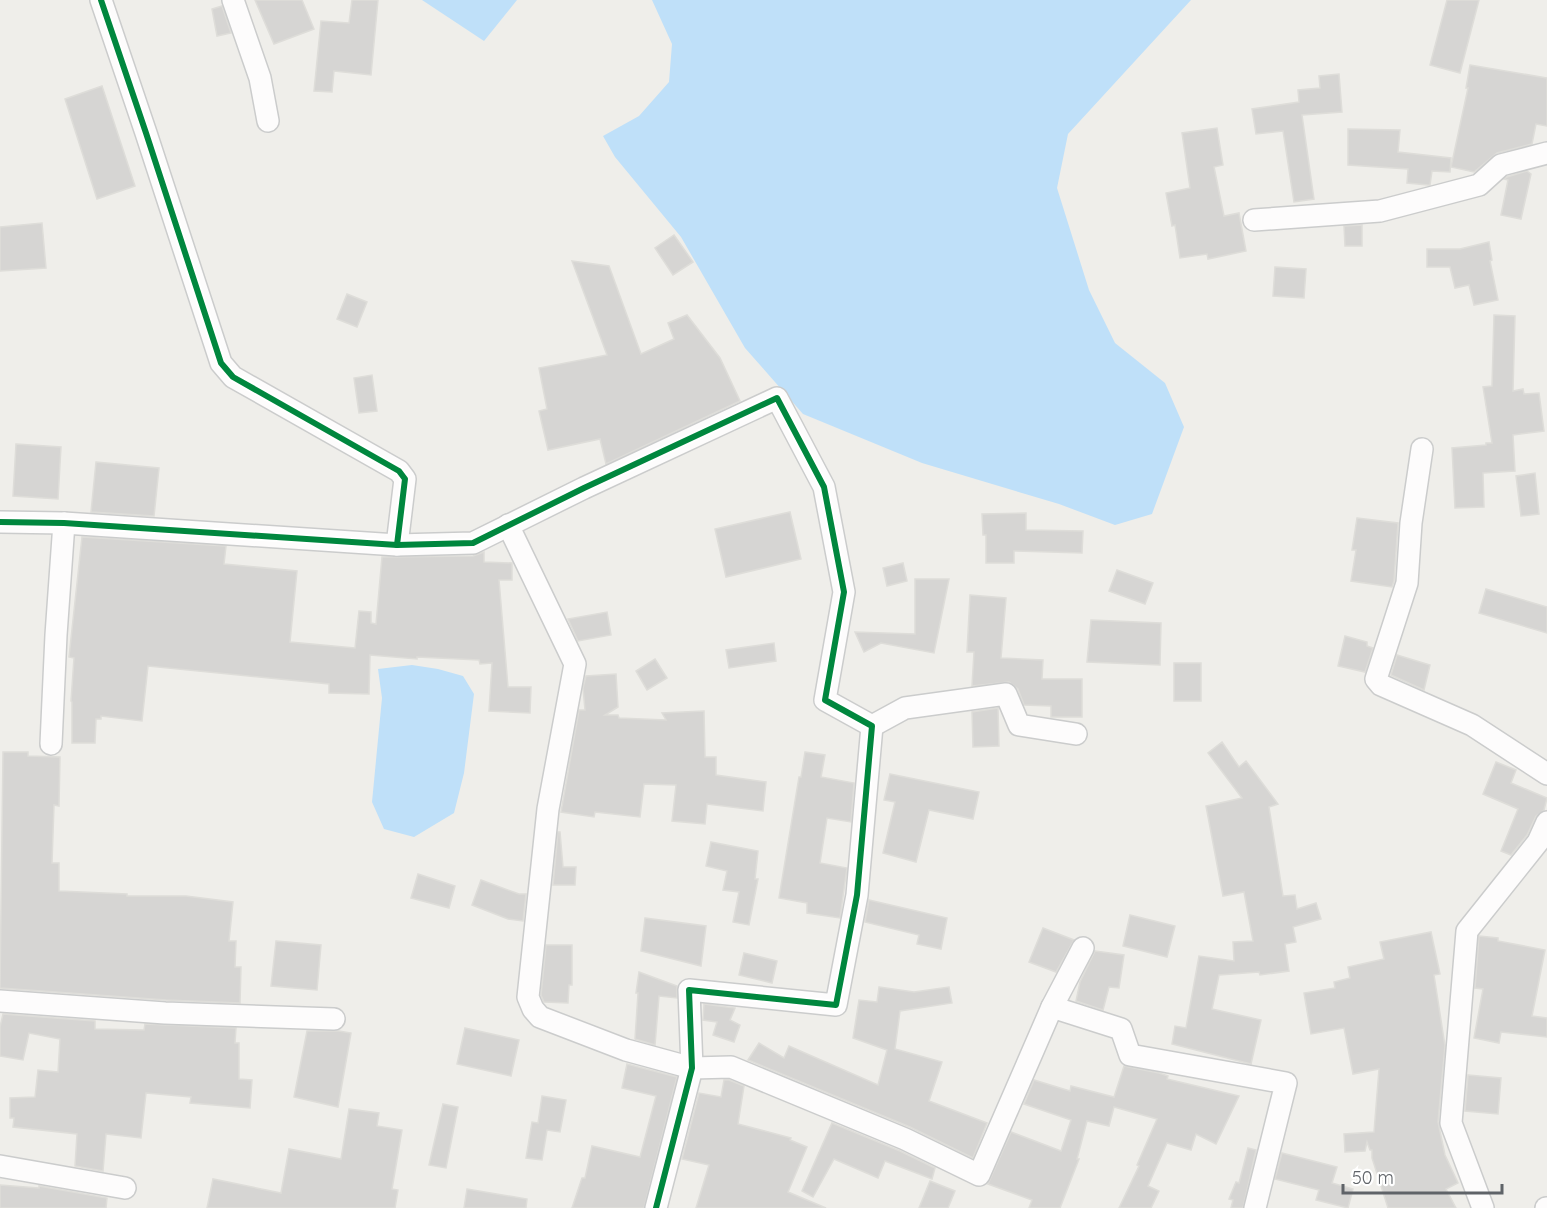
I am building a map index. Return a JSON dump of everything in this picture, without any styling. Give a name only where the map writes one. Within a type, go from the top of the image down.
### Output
[{"type":"street","points":[[101,0],[221,363],[233,377],[399,471],[405,479],[397,545]]},
{"type":"street","points":[[233,0],[260,78],[268,121]]},
{"type":"street","points":[[1254,220],[1380,211],[1479,185],[1501,165],[1547,153]]},
{"type":"street","points":[[0,522],[64,523],[397,545],[473,543],[584,488],[777,398],[824,487],[844,592],[825,700],[872,726]]},
{"type":"street","points":[[1422,448],[1411,523],[1407,583],[1376,679],[1381,686],[1472,725],[1547,774]]},
{"type":"street","points":[[51,744],[64,523]]},
{"type":"street","points":[[508,525],[574,664],[548,809],[528,997],[533,1010],[540,1017],[626,1050],[692,1068],[731,1067],[905,1139],[979,1175],[1052,1007],[1083,948]]},
{"type":"street","points":[[872,726],[905,708],[1006,694],[1019,725],[1076,734]]},
{"type":"street","points":[[656,1208],[692,1068],[689,990],[836,1005],[857,895],[872,726]]},
{"type":"street","points":[[1483,1208],[1451,1123],[1467,931],[1538,842],[1547,822]]},
{"type":"street","points":[[0,1001],[165,1012],[334,1019]]},
{"type":"street","points":[[1052,1007],[1121,1029],[1130,1054],[1286,1083],[1255,1208]]},
{"type":"street","points":[[0,1166],[125,1188]]},
{"type":"water","points":[[422,0],[517,0],[484,41]]},
{"type":"water","points":[[652,0],[1191,0],[1068,134],[1057,188],[1089,290],[1115,343],[1165,383],[1184,427],[1152,514],[1115,525],[1059,504],[922,463],[803,414],[745,348],[681,237],[615,157],[603,136],[639,116],[669,82],[672,44]]},
{"type":"water","points":[[412,665],[463,676],[474,694],[464,773],[454,813],[414,837],[384,829],[372,802],[382,698],[378,669]]},
{"type":"building","points":[[255,0],[302,0],[314,29],[274,44]]},
{"type":"building","points":[[352,0],[378,0],[371,75],[334,71],[332,92],[314,91],[321,21],[349,23]]},
{"type":"building","points":[[1447,0],[1479,0],[1460,73],[1430,65]]},
{"type":"building","points":[[222,6],[231,33],[217,36],[212,9]]},
{"type":"building","points":[[1470,65],[1547,78],[1547,126],[1536,124],[1532,144],[1497,153],[1474,172],[1451,167],[1468,88],[1466,88]]},
{"type":"building","points":[[1339,74],[1342,112],[1302,115],[1314,199],[1294,202],[1283,131],[1256,134],[1252,109],[1299,102],[1298,90],[1320,88],[1319,76]]},
{"type":"building","points":[[102,86],[135,186],[97,199],[65,99]]},
{"type":"building","points":[[1217,128],[1223,165],[1214,167],[1224,216],[1239,213],[1246,251],[1208,259],[1207,254],[1180,258],[1175,225],[1172,226],[1166,193],[1190,188],[1182,133]]},
{"type":"building","points":[[1348,129],[1400,130],[1398,152],[1451,158],[1450,172],[1432,171],[1430,185],[1428,185],[1407,183],[1408,169],[1348,165]]},
{"type":"building","points":[[1527,171],[1531,174],[1521,219],[1501,215],[1508,180],[1504,179]]},
{"type":"building","points":[[42,223],[46,268],[0,271],[0,227]]},
{"type":"building","points":[[1362,225],[1362,246],[1345,246],[1344,226]]},
{"type":"building","points":[[674,235],[693,262],[673,275],[655,248]]},
{"type":"building","points":[[1489,242],[1492,260],[1490,261],[1498,300],[1474,305],[1469,285],[1455,288],[1450,267],[1427,267],[1427,249],[1460,249]]},
{"type":"building","points":[[572,261],[609,266],[641,354],[674,339],[668,323],[687,315],[720,358],[740,401],[606,464],[600,439],[548,450],[539,411],[547,409],[539,368],[607,355]]},
{"type":"building","points":[[1275,267],[1306,269],[1304,298],[1273,296]]},
{"type":"building","points":[[347,294],[367,302],[357,327],[337,319]]},
{"type":"building","points":[[1494,315],[1515,316],[1513,391],[1523,389],[1524,394],[1539,393],[1544,431],[1513,435],[1515,471],[1483,473],[1484,507],[1455,508],[1452,448],[1492,443],[1483,387],[1492,386]]},
{"type":"building","points":[[372,375],[377,411],[359,413],[354,378]]},
{"type":"building","points":[[16,444],[61,447],[58,499],[13,496]]},
{"type":"building","points":[[96,462],[159,468],[154,516],[91,512]]},
{"type":"building","points":[[1535,473],[1539,514],[1521,516],[1516,476]]},
{"type":"building","points":[[790,512],[801,559],[726,577],[715,529]]},
{"type":"building","points":[[1026,513],[1026,530],[1083,531],[1082,553],[1014,551],[1014,563],[986,563],[986,535],[983,535],[982,514]]},
{"type":"building","points":[[1357,518],[1398,523],[1392,587],[1351,581],[1356,550],[1352,550]]},
{"type":"building","points":[[82,537],[226,546],[224,564],[297,571],[290,642],[355,648],[359,611],[371,612],[371,623],[376,624],[382,557],[473,556],[484,552],[484,562],[512,563],[512,580],[499,580],[508,687],[531,687],[530,713],[489,711],[492,663],[480,664],[479,660],[417,657],[417,659],[370,655],[369,694],[329,693],[329,684],[148,666],[142,721],[101,716],[101,719],[96,719],[95,743],[72,743],[71,701],[74,658],[69,657]]},
{"type":"building","points":[[903,563],[907,581],[887,586],[883,568]]},
{"type":"building","points":[[1117,570],[1153,583],[1145,604],[1109,591]]},
{"type":"building","points":[[915,579],[949,579],[934,653],[881,643],[864,652],[855,632],[915,634]]},
{"type":"building","points":[[1486,589],[1547,607],[1547,633],[1479,613]]},
{"type":"building","points":[[970,595],[1006,598],[1001,658],[1043,660],[1042,679],[1082,679],[1082,717],[1051,717],[1051,706],[1024,705],[1018,689],[1009,682],[972,686],[974,652],[967,652]]},
{"type":"building","points":[[607,612],[611,635],[578,641],[568,619]]},
{"type":"building","points":[[1091,620],[1161,623],[1160,665],[1087,662]]},
{"type":"building","points":[[1345,636],[1367,642],[1367,646],[1373,648],[1365,672],[1338,666]]},
{"type":"building","points":[[774,643],[776,661],[729,668],[726,650]]},
{"type":"building","points":[[1397,655],[1430,665],[1424,690],[1391,675]]},
{"type":"building","points":[[655,659],[667,678],[647,690],[636,671]]},
{"type":"building","points":[[1174,663],[1201,663],[1201,701],[1174,701]]},
{"type":"building","points":[[616,674],[618,707],[605,715],[618,715],[619,718],[666,720],[662,713],[704,711],[705,757],[716,757],[716,775],[766,782],[763,811],[707,804],[705,824],[672,821],[676,785],[644,784],[640,817],[595,812],[594,817],[561,812],[579,710],[585,710],[583,688],[586,676]]},
{"type":"building","points":[[998,708],[999,746],[973,747],[972,712]]},
{"type":"building","points":[[1222,742],[1239,767],[1246,761],[1278,804],[1269,807],[1283,896],[1295,895],[1297,909],[1316,903],[1321,919],[1293,927],[1296,942],[1285,944],[1289,971],[1260,975],[1259,972],[1219,975],[1212,1009],[1261,1020],[1251,1064],[1172,1044],[1175,1026],[1186,1028],[1199,956],[1234,961],[1233,942],[1253,941],[1244,892],[1223,896],[1206,806],[1242,798],[1208,753]]},
{"type":"building","points":[[3,752],[28,752],[28,756],[60,757],[59,806],[54,805],[52,863],[59,863],[59,891],[127,894],[127,896],[186,896],[233,902],[229,941],[236,941],[235,967],[241,967],[240,1003],[0,988]]},
{"type":"building","points":[[805,752],[825,755],[821,777],[854,783],[851,822],[827,818],[820,863],[847,868],[840,918],[807,913],[807,903],[779,898]]},
{"type":"building","points":[[1496,762],[1516,770],[1511,783],[1547,798],[1544,810],[1536,816],[1527,835],[1511,855],[1501,851],[1518,809],[1483,794]]},
{"type":"building","points":[[890,774],[979,792],[973,819],[929,810],[916,862],[883,853],[895,802],[884,800]]},
{"type":"building","points":[[558,832],[560,832],[563,867],[576,867],[575,885],[553,885]]},
{"type":"building","points":[[711,842],[758,851],[755,879],[758,879],[749,925],[733,922],[739,892],[723,890],[727,871],[706,866]]},
{"type":"building","points":[[418,874],[455,886],[449,908],[411,898]]},
{"type":"building","points":[[481,880],[519,894],[526,894],[523,921],[508,919],[472,905]]},
{"type":"building","points":[[869,900],[947,918],[941,949],[917,944],[919,935],[865,922]]},
{"type":"building","points":[[1130,915],[1175,926],[1167,957],[1123,946]]},
{"type":"building","points":[[645,918],[706,926],[701,966],[641,951]]},
{"type":"building","points":[[1043,928],[1074,940],[1056,972],[1029,962]]},
{"type":"building","points":[[1431,932],[1440,974],[1434,975],[1445,1046],[1438,1122],[1445,1155],[1458,1183],[1446,1189],[1456,1208],[1388,1208],[1372,1158],[1372,1150],[1367,1142],[1365,1151],[1345,1152],[1344,1134],[1374,1132],[1379,1069],[1353,1074],[1344,1028],[1311,1034],[1304,993],[1335,988],[1334,982],[1350,978],[1348,967],[1384,959],[1380,942]]},
{"type":"building","points":[[1479,936],[1498,938],[1498,941],[1545,950],[1532,1016],[1547,1018],[1547,1037],[1501,1032],[1499,1043],[1474,1038],[1483,989],[1475,988]]},
{"type":"building","points":[[276,941],[321,945],[317,990],[271,986]]},
{"type":"building","points":[[546,945],[572,945],[572,985],[569,985],[568,1003],[544,1002],[541,995]]},
{"type":"building","points":[[1095,951],[1124,955],[1119,988],[1109,987],[1103,1010],[1076,1001],[1080,982]]},
{"type":"building","points":[[744,953],[777,961],[772,983],[739,975]]},
{"type":"building","points":[[639,972],[677,986],[677,998],[659,996],[655,1045],[635,1039]]},
{"type":"building","points":[[879,987],[914,992],[949,987],[952,1003],[900,1011],[895,1049],[942,1062],[929,1101],[987,1123],[973,1158],[910,1127],[748,1060],[759,1043],[784,1058],[789,1046],[878,1085],[887,1050],[853,1038],[859,1000],[877,1002]]},
{"type":"building","points":[[704,1004],[735,1008],[730,1020],[740,1025],[734,1042],[713,1035],[717,1022],[703,1020]]},
{"type":"building","points":[[3,1014],[95,1021],[95,1029],[144,1030],[145,1024],[236,1028],[235,1043],[239,1043],[239,1079],[252,1080],[250,1108],[190,1103],[191,1097],[146,1093],[141,1138],[106,1134],[103,1171],[75,1166],[77,1134],[13,1127],[14,1118],[10,1118],[10,1098],[35,1097],[38,1070],[58,1072],[60,1039],[29,1033],[23,1060],[0,1056],[0,1027]]},
{"type":"building","points":[[465,1028],[519,1040],[511,1076],[457,1064]]},
{"type":"building","points":[[307,1031],[351,1033],[338,1107],[294,1097]]},
{"type":"building","points":[[627,1064],[677,1077],[644,1208],[572,1208],[582,1178],[585,1178],[592,1146],[640,1157],[656,1096],[622,1088]]},
{"type":"building","points":[[1124,1066],[1159,1073],[1168,1076],[1167,1079],[1239,1096],[1216,1144],[1196,1134],[1191,1150],[1167,1143],[1148,1186],[1159,1191],[1151,1208],[1119,1208],[1139,1166],[1137,1165],[1157,1119],[1114,1107],[1109,1126],[1087,1121],[1077,1159],[1079,1159],[1060,1208],[1029,1208],[1032,1200],[988,1184],[1011,1132],[1061,1151],[1071,1120],[1024,1104],[1034,1080],[1070,1091],[1071,1086],[1114,1097]]},
{"type":"building","points":[[1468,1075],[1501,1078],[1498,1114],[1465,1111]]},
{"type":"building","points":[[724,1080],[744,1086],[738,1124],[791,1138],[790,1140],[807,1147],[788,1192],[826,1208],[696,1208],[709,1165],[682,1159],[699,1093],[721,1097]]},
{"type":"building","points":[[542,1096],[566,1100],[560,1132],[547,1130],[542,1160],[526,1158],[532,1122],[538,1123]]},
{"type":"building","points":[[443,1104],[458,1107],[446,1168],[429,1165]]},
{"type":"building","points":[[349,1109],[379,1113],[377,1126],[402,1130],[392,1189],[398,1190],[395,1208],[207,1208],[213,1179],[281,1193],[289,1149],[341,1159]]},
{"type":"building","points":[[832,1123],[935,1168],[932,1179],[885,1161],[878,1178],[834,1159],[813,1197],[802,1191]]},
{"type":"building","points":[[1248,1148],[1256,1150],[1243,1208],[1231,1208],[1233,1200],[1229,1199],[1236,1182],[1239,1183]]},
{"type":"building","points":[[1282,1153],[1337,1167],[1332,1183],[1353,1189],[1348,1208],[1316,1200],[1319,1190],[1275,1179]]},
{"type":"building","points":[[930,1181],[955,1191],[948,1208],[919,1208]]},
{"type":"building","points":[[0,1185],[39,1188],[39,1186],[107,1198],[106,1208],[0,1208]]},
{"type":"building","points":[[467,1189],[527,1199],[526,1208],[464,1208]]},
{"type":"cycle path","points":[[101,0],[221,363],[233,377],[399,471],[405,479],[397,545]]},
{"type":"cycle path","points":[[0,522],[64,523],[397,545],[473,543],[584,488],[777,398],[824,487],[844,592],[825,700],[872,726],[857,895],[836,1005],[689,990],[692,1068],[656,1208]]}]
